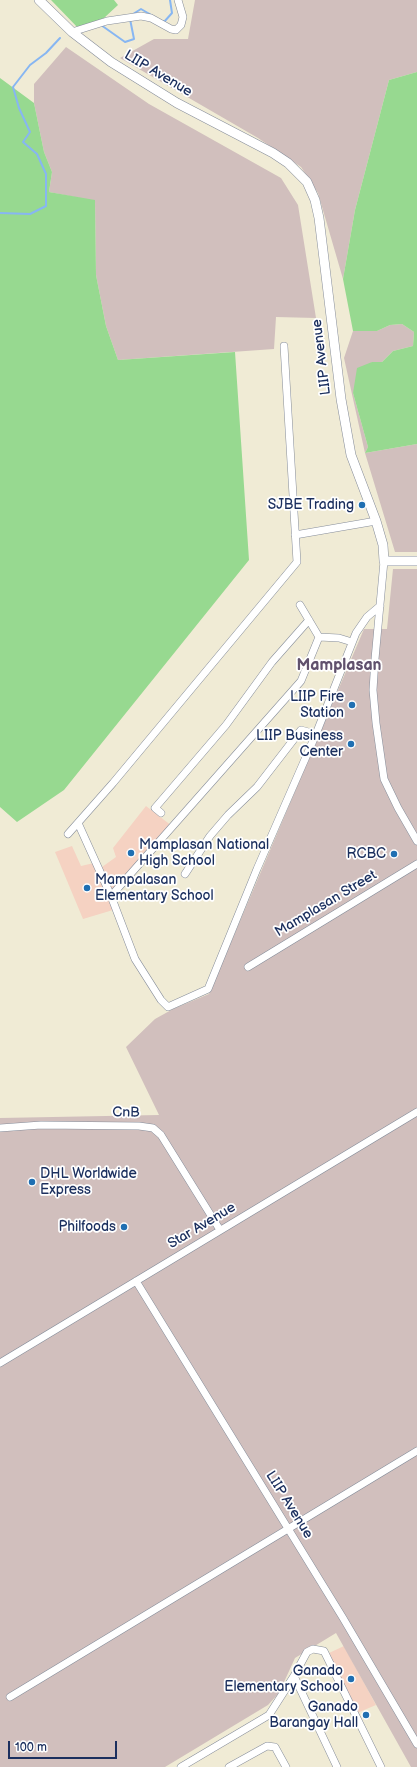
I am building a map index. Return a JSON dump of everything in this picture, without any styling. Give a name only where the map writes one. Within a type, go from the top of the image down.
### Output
[{"type":"street","name":"LIIP Avenue","points":[[38,0],[72,32],[111,62],[149,86],[281,158],[298,172],[307,182],[315,200],[319,218],[347,439],[351,455],[376,521],[383,545],[384,562],[373,690],[379,754],[384,779],[417,842]]},
{"type":"street","points":[[72,32],[107,21],[141,16],[151,18],[171,29],[176,30],[181,25],[183,17],[178,0]]},
{"type":"street","points":[[68,834],[297,562],[284,346]]},
{"type":"street","points":[[295,535],[376,521]]},
{"type":"street","points":[[384,562],[417,562]]},
{"type":"street","points":[[300,605],[319,637]]},
{"type":"street","points":[[78,823],[111,896],[135,959],[143,975],[164,1003],[168,1007],[208,989],[257,869],[316,734],[356,633],[367,617],[380,606]]},
{"type":"street","points":[[161,813],[155,808],[226,725],[272,662],[309,620]]},
{"type":"street","points":[[111,896],[301,681],[319,637]]},
{"type":"street","points":[[319,637],[339,638],[352,642]]},
{"type":"street","points":[[185,874],[210,836],[228,815],[257,787],[301,730],[316,734]]},
{"type":"street","name":"Mamplasan Street","points":[[248,967],[417,864]]},
{"type":"street","name":"Star Avenue","points":[[0,1363],[417,1112]]},
{"type":"street","name":"CnB","points":[[0,1128],[40,1125],[139,1126],[153,1128],[161,1136],[220,1230]]},
{"type":"street","name":"LIIP Avenue","points":[[136,1281],[288,1529],[417,1744]]},
{"type":"street","points":[[10,1697],[417,1451]]},
{"type":"street","points":[[181,1767],[269,1715],[294,1676],[306,1652],[313,1649],[324,1651],[382,1767]]},
{"type":"street","points":[[294,1676],[337,1767]]},
{"type":"street","points":[[229,1767],[262,1748],[270,1746],[275,1747],[286,1767]]},
{"type":"shaded area","points":[[195,0],[417,0],[417,72],[389,80],[355,210],[343,279],[318,193],[301,167],[258,138],[120,58],[154,39],[188,39]]},
{"type":"shaded area","points":[[66,47],[149,104],[281,178],[298,205],[316,318],[276,317],[274,349],[118,360],[106,326],[96,275],[95,201],[49,192],[52,172],[44,152],[34,103],[34,84]]},
{"type":"shaded area","points":[[402,324],[414,332],[413,346],[393,351],[382,362],[372,362],[353,393],[368,447],[365,453],[344,358],[353,331],[377,331],[390,325]]},
{"type":"shaded area","points":[[417,444],[417,552],[395,552],[365,453]]},
{"type":"shaded area","points":[[393,569],[417,569],[417,1767],[411,1767],[336,1633],[295,1658],[279,1693],[268,1705],[165,1767],[0,1767],[0,1118],[159,1115],[126,1047],[155,1019],[173,1009],[209,994],[364,629],[387,629]]},
{"type":"shaded area","name":"Mamplasan National High School","points":[[146,806],[172,826],[112,892],[102,867],[116,857],[113,848]]},
{"type":"shaded area","name":"Mampalasan Elementary School","points":[[72,846],[81,866],[94,863],[113,910],[83,919],[55,852]]},
{"type":"shaded area","name":"Ganado Elementary School","points":[[344,1646],[376,1705],[357,1713],[329,1653]]},
{"type":"green space","points":[[51,0],[114,0],[118,5],[104,18],[79,29]]},
{"type":"green space","points":[[417,72],[417,444],[365,453],[368,447],[353,393],[357,368],[372,362],[382,362],[393,351],[413,346],[414,332],[402,324],[390,325],[377,331],[353,331],[343,279],[355,210],[389,80]]},
{"type":"green space","points":[[0,78],[34,103],[44,152],[52,172],[49,192],[95,200],[96,275],[106,326],[118,360],[235,352],[249,560],[64,790],[17,822],[0,807]]},
{"type":"waterway","points":[[163,21],[164,22],[172,13],[170,0]]},
{"type":"waterway","points":[[133,14],[141,9],[153,16]]},
{"type":"waterway","points":[[101,25],[125,42],[134,39],[130,19]]},
{"type":"waterway","points":[[0,213],[30,214],[46,206],[46,174],[37,154],[23,142],[30,132],[19,108],[13,87],[30,65],[46,53],[60,38]]},
{"type":"place","name":"SJBE Trading","points":[[362,505]]},
{"type":"place","name":"LIIP Fire Station","points":[[352,705]]},
{"type":"place","name":"LIIP Business Center","points":[[351,744]]},
{"type":"place","name":"Mamplasan National High School","points":[[131,853]]},
{"type":"place","name":"RCBC","points":[[394,854]]},
{"type":"place","name":"Mampalasan Elementary School","points":[[87,888]]},
{"type":"place","name":"DHL Worldwide Express","points":[[32,1182]]},
{"type":"place","name":"Philfoods","points":[[124,1227]]},
{"type":"place","name":"Ganado Elementary School","points":[[351,1679]]},
{"type":"place","name":"Ganado Barangay Hall","points":[[366,1715]]},
{"type":"district","name":"Mamplasan","points":[[339,666]]}]
